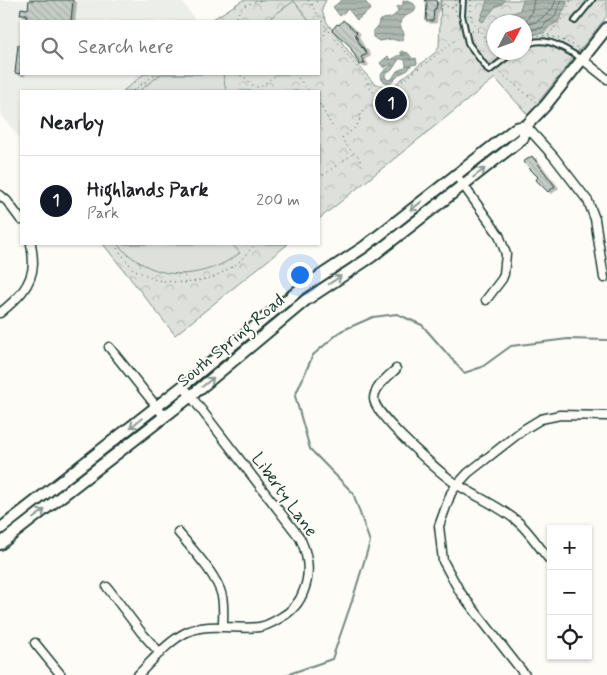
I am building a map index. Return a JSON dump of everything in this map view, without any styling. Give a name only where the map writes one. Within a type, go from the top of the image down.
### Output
[{"type":"main road","name":"South Spring Road","points":[[0,544],[191,396],[306,300],[371,257],[523,138],[526,126],[545,106],[607,28]]},
{"type":"main road","name":"South Spring Road","points":[[0,529],[184,386],[299,290],[364,247],[516,128],[526,126]]},
{"type":"main road","points":[[81,466],[88,476]]},
{"type":"street","points":[[582,59],[607,79]]},
{"type":"street","points":[[526,126],[554,157],[588,200],[595,219],[604,278]]},
{"type":"street","points":[[456,175],[499,235],[506,254],[502,279],[486,300]]},
{"type":"street","points":[[0,195],[20,219]]},
{"type":"street","points":[[0,313],[19,297],[28,284],[33,262],[31,245]]},
{"type":"street","points":[[109,347],[164,416]]},
{"type":"street","points":[[396,369],[376,389],[370,399],[381,414],[422,456],[457,485],[506,513],[519,523],[547,557]]},
{"type":"street","name":"Liberty Lane","points":[[138,675],[177,638],[187,632],[196,629],[223,627],[258,627],[274,622],[287,614],[302,596],[306,586],[308,557],[295,531],[184,386]]},
{"type":"street","points":[[525,675],[460,592],[443,561],[439,526],[451,493],[457,485],[468,473],[523,430],[541,419],[560,415],[607,416]]},
{"type":"street","points":[[178,532],[208,569],[218,585],[222,596],[223,627]]},
{"type":"street","points":[[107,587],[141,632],[160,653]]},
{"type":"street","points":[[35,643],[61,675]]},
{"type":"lane","points":[[463,0],[462,15],[468,43],[489,71],[503,60]]},
{"type":"lane","points":[[575,21],[592,0]]},
{"type":"lane","points":[[532,43],[551,42],[582,59]]},
{"type":"path","points":[[234,20],[243,6],[261,0]]},
{"type":"path","points":[[308,0],[366,79],[371,90],[381,98]]},
{"type":"path","points":[[312,5],[319,0]]},
{"type":"path","points":[[441,0],[446,6]]},
{"type":"path","points":[[471,0],[471,19],[487,41]]},
{"type":"path","points":[[571,0],[560,22],[546,36],[562,39],[578,48]]},
{"type":"path","points":[[437,4],[455,8]]},
{"type":"path","points":[[325,43],[322,38],[326,32],[326,27]]},
{"type":"path","points":[[342,138],[357,126],[360,121],[360,114],[465,32],[480,30]]},
{"type":"path","points":[[495,60],[497,70],[536,102]]},
{"type":"path","points":[[134,90],[155,75]]},
{"type":"path","points":[[239,75],[257,88],[276,75]]},
{"type":"path","points":[[296,75],[308,90]]},
{"type":"path","points":[[320,105],[330,123],[353,154],[359,157],[361,164],[365,168]]},
{"type":"path","points":[[320,177],[353,154]]},
{"type":"path","points":[[320,195],[326,196]]},
{"type":"path","points":[[115,245],[133,269],[156,280],[186,283],[212,278],[234,266],[255,245]]},
{"type":"shaded area","points":[[0,0],[181,0],[195,20],[20,20],[20,75],[143,75],[124,90],[20,90],[20,139],[3,117],[0,107]]},
{"type":"green space","points":[[243,0],[326,0],[322,11],[326,21],[374,83],[386,87],[393,86],[436,52],[439,46],[441,0],[607,0],[607,16],[528,115],[495,78],[320,218],[320,90],[124,90],[143,75],[320,75],[320,20],[212,20]]},
{"type":"green space","points":[[294,1],[308,20],[267,20]]},
{"type":"green space","points":[[160,75],[223,75],[226,90],[140,90]]},
{"type":"green space","points":[[104,245],[287,245],[175,335]]},
{"type":"green space","points":[[118,245],[233,245],[240,253],[223,264],[185,274],[173,274],[149,267],[127,254]]},
{"type":"water","points":[[342,0],[364,0],[371,9],[357,20],[348,9],[340,16],[333,7]]},
{"type":"water","points":[[407,0],[414,4],[416,8],[414,12],[404,17],[400,22],[404,33],[403,39],[399,41],[392,39],[379,41],[373,37],[373,32],[378,26],[379,21],[393,16],[398,11],[397,7],[403,5],[403,1]]},
{"type":"water","points":[[487,0],[505,0],[487,15],[483,22],[480,20]]},
{"type":"water","points":[[523,0],[566,0],[567,3],[558,22],[550,26],[544,33],[532,35],[532,15],[503,15],[520,10]]},
{"type":"water","points":[[401,51],[408,53],[413,59],[416,58],[417,64],[411,65],[408,70],[400,74],[391,83],[386,83],[382,80],[381,75],[392,63],[384,68],[380,63],[388,56],[390,60],[403,56],[411,61],[408,56],[401,54]],"holes":[[[399,59],[405,60],[406,67],[397,71],[392,79],[387,80],[385,74],[392,70]]]},
{"type":"building","points":[[29,0],[73,0],[71,20],[26,20],[27,14],[20,14],[21,8],[28,9]]},
{"type":"building","points":[[425,0],[437,0],[433,21],[426,21],[427,3]]},
{"type":"building","points":[[343,20],[357,32],[355,34],[367,54],[361,57],[365,63],[360,65],[349,45],[332,30]]},
{"type":"building","points":[[18,45],[20,45],[20,74],[15,73]]},
{"type":"building","points":[[532,156],[555,186],[548,192],[536,180],[538,177],[523,162]]},
{"type":"waterway","points":[[286,675],[332,659],[370,542],[353,493],[310,449],[295,396],[313,355],[341,331],[373,317],[397,314],[422,325],[464,373],[482,367],[511,346],[568,339],[607,340]]},
{"type":"place","name":"Highlands Park","points":[[391,103]]}]
